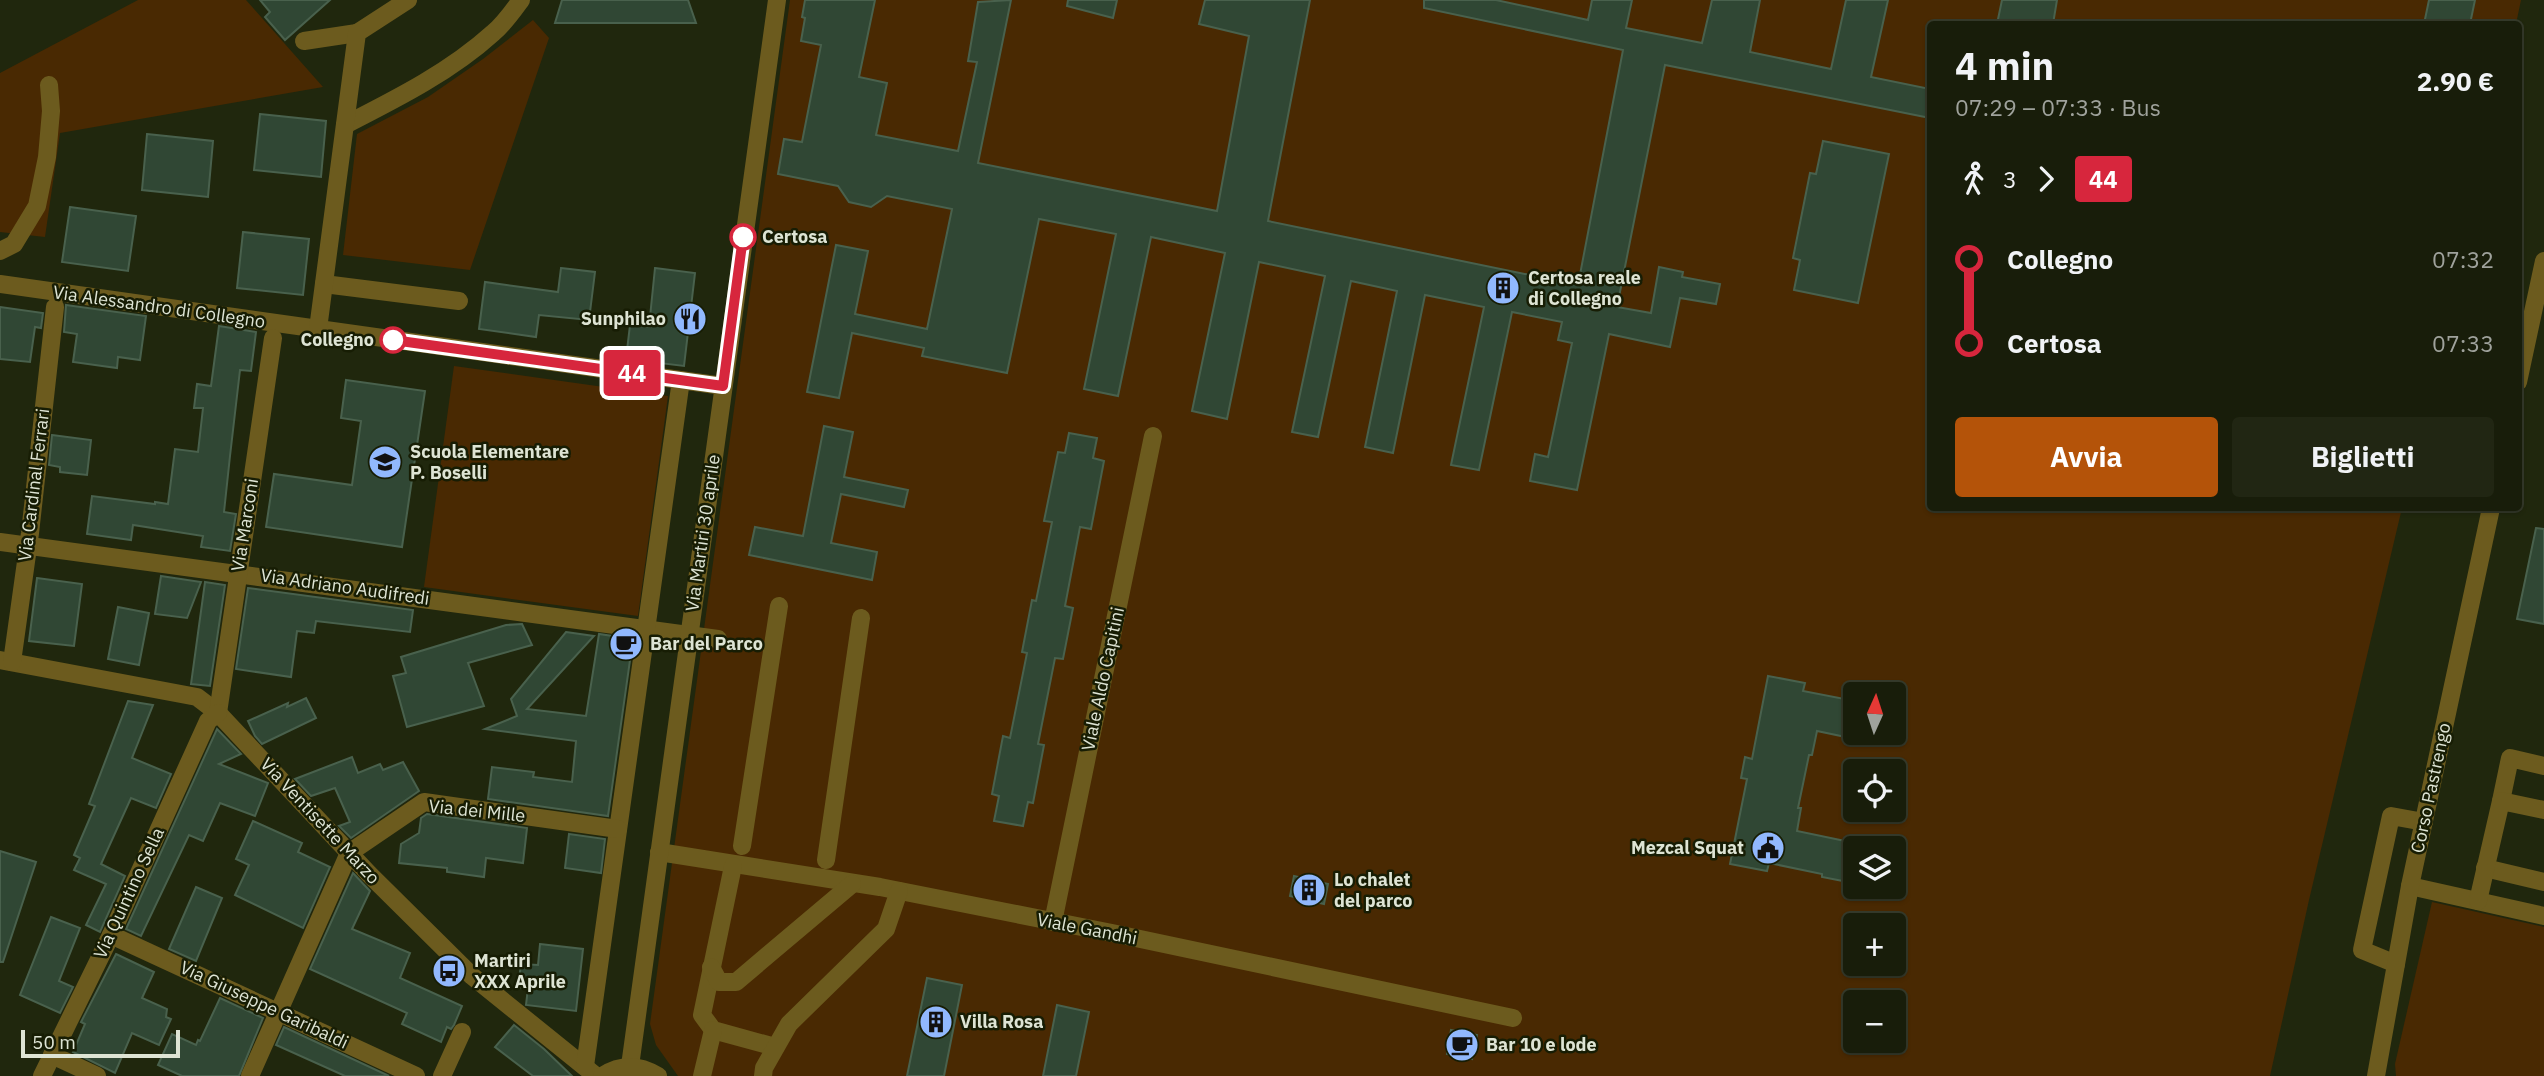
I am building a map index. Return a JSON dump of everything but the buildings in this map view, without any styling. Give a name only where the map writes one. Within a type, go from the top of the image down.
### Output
[{"type":"street","points":[[304,40],[357,33],[408,0]]},
{"type":"street","points":[[345,125],[407,93],[466,54],[495,32],[522,0]]},
{"type":"street","name":"Via Martiri 30 aprile","points":[[629,1066],[777,0]]},
{"type":"street","points":[[318,329],[357,33]]},
{"type":"street","points":[[0,251],[14,244],[37,206],[47,157],[51,111],[49,85]]},
{"type":"street","points":[[2522,363],[2544,261]]},
{"type":"street","name":"Via Alessandro di Collegno","points":[[0,284],[723,386]]},
{"type":"street","points":[[324,284],[459,301]]},
{"type":"street","name":"Via Cardinal Ferrari","points":[[6,661],[28,545],[55,307]]},
{"type":"street","name":"Via Marconi","points":[[218,713],[273,338]]},
{"type":"street","points":[[591,1071],[618,829],[681,380]]},
{"type":"street","name":"Viale Aldo Capitini","points":[[1053,922],[1153,436]]},
{"type":"street","name":"Corso Pastrengo","points":[[2378,1074],[2410,886],[2490,511]]},
{"type":"street","name":"Via Adriano Audifredi","points":[[0,542],[718,639]]},
{"type":"street","points":[[742,846],[779,606]]},
{"type":"street","points":[[826,860],[861,618]]},
{"type":"street","name":"Via Ventisette Marzo","points":[[6,661],[197,697],[218,713],[349,853],[472,975],[591,1071]]},
{"type":"street","name":"Via Quintino Sella","points":[[42,1076],[111,935],[208,721],[218,713]]},
{"type":"street","points":[[2478,901],[2510,758],[2544,766]]},
{"type":"street","points":[[2501,801],[2544,810]]},
{"type":"street","name":"Via dei Mille","points":[[349,853],[424,802],[618,829]]},
{"type":"street","points":[[2396,964],[2362,950],[2391,816],[2424,822]]},
{"type":"street","name":"Viale Gandhi","points":[[659,852],[899,891],[1513,1018]]},
{"type":"street","points":[[250,1076],[349,853]]},
{"type":"street","points":[[733,866],[702,1015],[713,1030],[775,1047]]},
{"type":"street","points":[[2485,868],[2544,882]]},
{"type":"street","points":[[711,967],[719,982],[736,982],[852,884]]},
{"type":"street","points":[[2410,886],[2544,916]]},
{"type":"street","points":[[763,1076],[764,1068],[789,1024],[886,929],[899,891]]},
{"type":"street","name":"Via Giuseppe Garibaldi","points":[[111,935],[416,1076]]},
{"type":"street","points":[[702,1076],[713,1030]]},
{"type":"street","points":[[442,1076],[462,1032]]},
{"type":"street","points":[[52,1055],[97,1076]]},
{"type":"street","points":[[602,1076],[613,1069],[629,1066],[644,1068],[658,1076]]},
{"type":"shaded area","points":[[138,0],[246,0],[323,87],[60,133],[45,237],[0,232],[0,73]]},
{"type":"shaded area","points":[[790,0],[2521,0],[2517,21],[1927,21],[1927,511],[2401,511],[2270,1076],[678,1076],[656,1045],[650,1024]]},
{"type":"shaded area","points":[[533,20],[549,38],[470,270],[343,255],[357,134],[428,97]]},
{"type":"shaded area","points":[[454,366],[668,396],[638,616],[424,587]]},
{"type":"shaded area","points":[[2432,902],[2544,927],[2544,1076],[2396,1076],[2395,1064]]},
{"type":"bus line","name":"44","points":[[393,340],[723,386],[743,237]]},
{"type":"place","name":"Certosa","points":[[743,237]]},
{"type":"place","name":"Certosa reale di Collegno","points":[[1503,288]]},
{"type":"place","name":"Sunphilao","points":[[690,319]]},
{"type":"place","name":"Collegno","points":[[393,340]]},
{"type":"place","name":"Scuola Elementare P. Boselli","points":[[385,462]]},
{"type":"place","name":"Bar del Parco","points":[[626,644]]},
{"type":"place","name":"Mezcal Squat","points":[[1768,848]]},
{"type":"place","name":"Lo chalet del parco","points":[[1309,890]]},
{"type":"place","name":"Martiri XXX Aprile","points":[[449,971]]},
{"type":"place","name":"Villa Rosa","points":[[936,1022]]},
{"type":"place","name":"Bar 10 e lode","points":[[1462,1045]]}]
